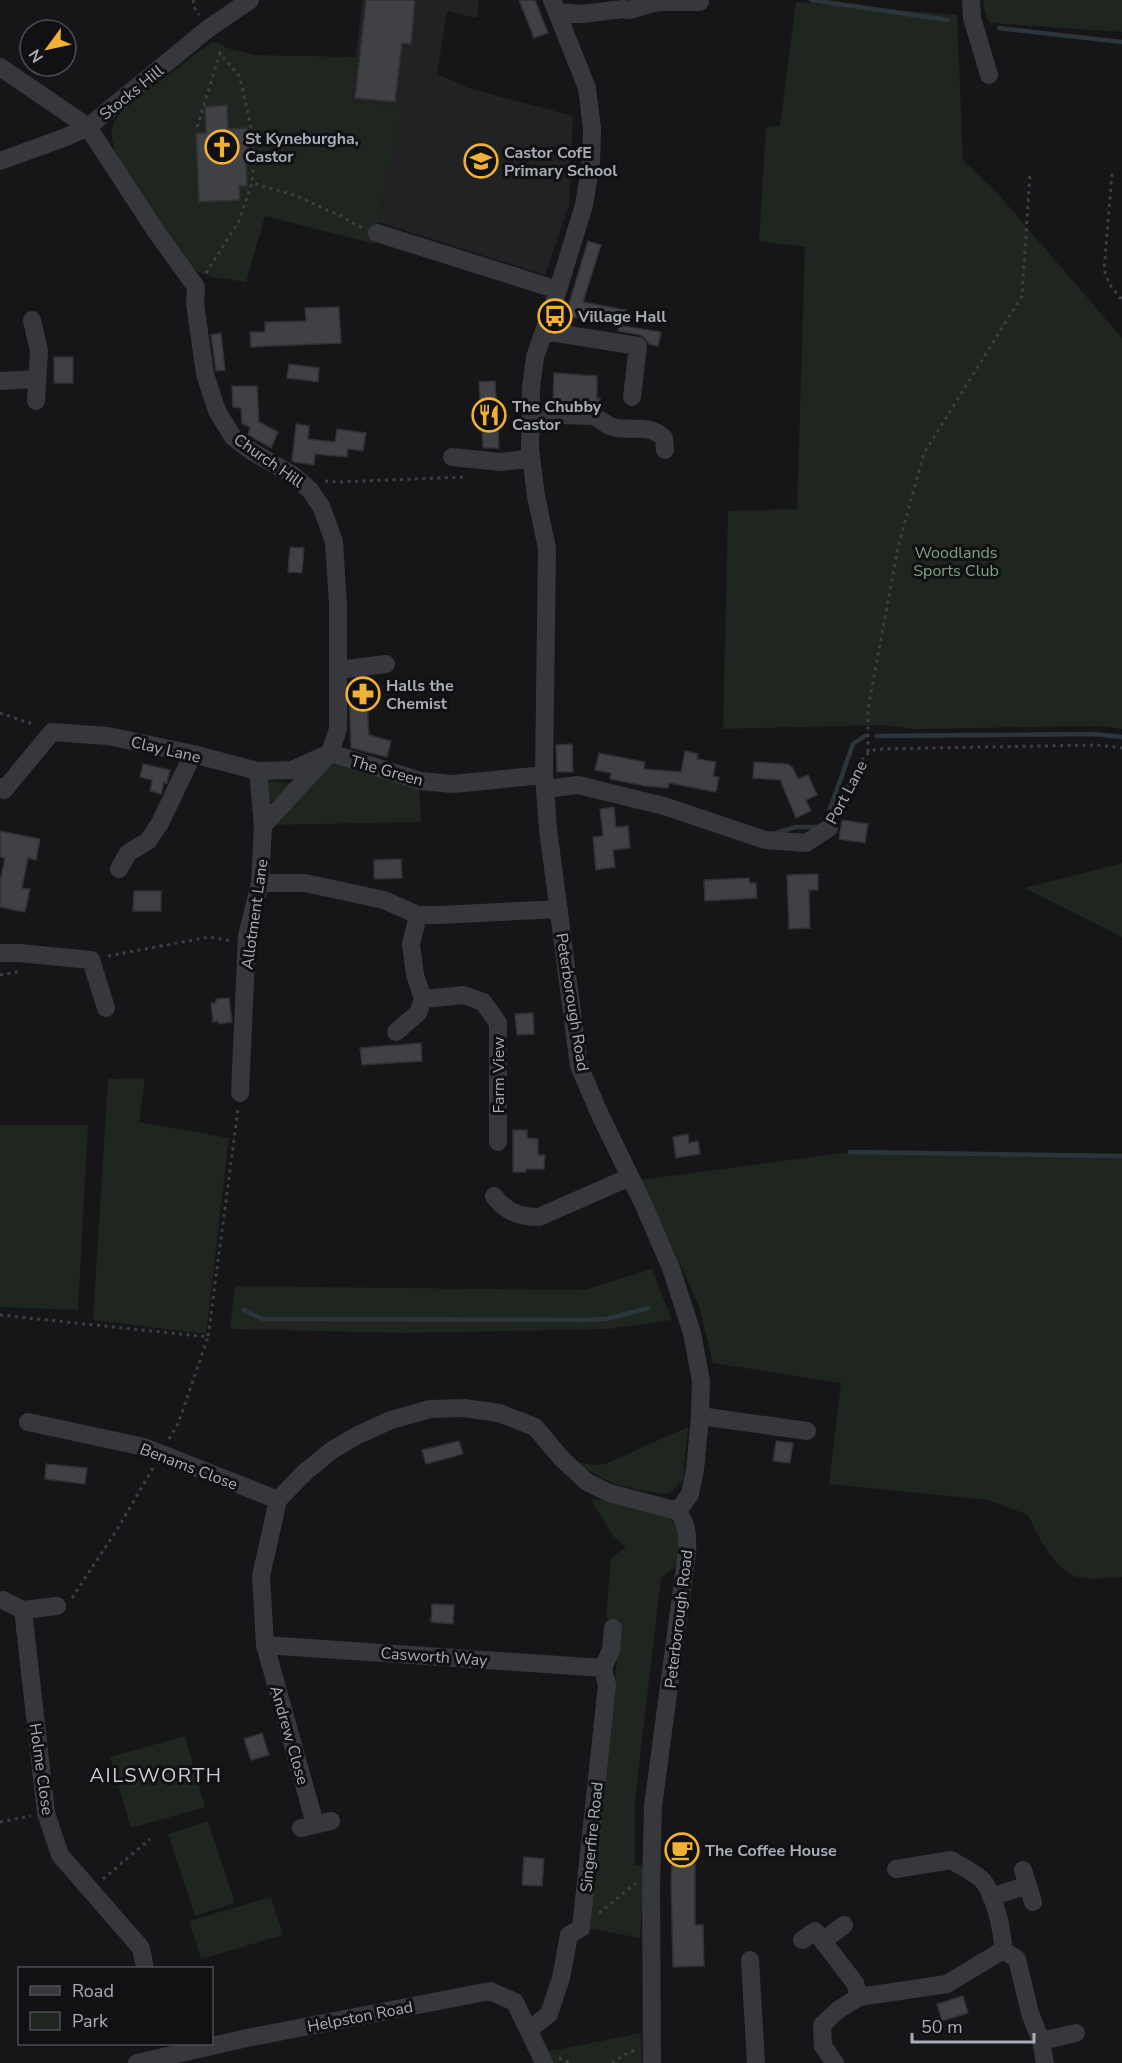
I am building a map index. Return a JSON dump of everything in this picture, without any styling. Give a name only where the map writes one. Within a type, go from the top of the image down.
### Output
[{"type":"street","name":"Stocks Hill","points":[[0,161],[88,127],[209,28],[250,0]]},
{"type":"street","points":[[971,0],[972,18],[989,75]]},
{"type":"street","points":[[555,6],[582,14],[629,10],[657,2],[700,2]]},
{"type":"street","name":"Peterborough Road","points":[[555,6],[587,88],[592,129],[591,162],[584,205],[535,357],[531,388],[531,458],[547,548],[544,782],[548,829],[579,1066],[671,1268],[692,1333],[701,1381],[700,1416],[692,1486],[690,1494],[678,1511],[688,1532],[687,1552],[653,1806],[652,2055]]},
{"type":"street","points":[[0,67],[88,127],[155,230],[196,287]]},
{"type":"street","points":[[377,233],[558,290]]},
{"type":"street","name":"Church Hill","points":[[196,287],[195,303],[205,374],[217,411],[233,437],[251,451],[293,475],[310,490],[322,508],[334,542],[338,605],[338,729],[330,753]]},
{"type":"street","points":[[32,320],[39,351],[36,401]]},
{"type":"street","points":[[544,332],[639,346],[632,397]]},
{"type":"street","points":[[0,381],[36,379]]},
{"type":"street","points":[[531,414],[592,416],[612,427],[650,429],[664,438],[666,450]]},
{"type":"street","points":[[452,457],[501,462],[531,458]]},
{"type":"street","points":[[339,670],[386,664]]},
{"type":"street","points":[[1,794],[52,732]]},
{"type":"street","name":"Clay Lane","points":[[52,732],[108,736],[258,771],[292,770],[330,753]]},
{"type":"street","name":"The Green","points":[[263,826],[330,753],[421,781],[453,784],[544,782]]},
{"type":"street","points":[[119,869],[128,853],[148,841],[160,823],[193,754]]},
{"type":"street","name":"Allotment Lane","points":[[240,1093],[247,943],[261,883],[263,826],[258,771]]},
{"type":"street","name":"Port Lane","points":[[544,782],[578,785],[664,806],[765,840],[806,843],[829,828]]},
{"type":"street","points":[[261,883],[305,883],[384,900],[418,915],[559,909]]},
{"type":"street","points":[[396,1032],[418,1013],[423,999],[415,975],[411,944],[418,915]]},
{"type":"street","points":[[0,953],[92,960],[106,1008]]},
{"type":"street","name":"Farm View","points":[[423,999],[464,995],[483,1002],[498,1023],[498,1142]]},
{"type":"street","points":[[494,1196],[510,1212],[523,1217],[539,1217],[630,1177]]},
{"type":"street","points":[[278,1500],[332,1450],[358,1435],[391,1420],[430,1409],[464,1408],[499,1413],[535,1427],[562,1459],[587,1482],[609,1493],[678,1511]]},
{"type":"street","points":[[700,1416],[807,1431]]},
{"type":"street","name":"Benams Close","points":[[28,1422],[144,1447],[278,1500]]},
{"type":"street","name":"Andrew Close","points":[[278,1500],[261,1576],[265,1645],[316,1824]]},
{"type":"street","points":[[3,1600],[23,1610],[57,1606]]},
{"type":"street","name":"Holme Close","points":[[23,1610],[46,1814],[60,1855],[141,1948],[145,1967]]},
{"type":"street","name":"Singerfire Road","points":[[529,2030],[549,2014],[561,1978],[569,1935],[581,1928],[607,1685],[603,1668],[610,1650],[613,1628]]},
{"type":"street","name":"Casworth Way","points":[[265,1645],[603,1668]]},
{"type":"street","points":[[896,1869],[951,1860],[983,1881],[991,1897],[1003,1935],[1003,1950]]},
{"type":"street","points":[[991,1897],[1028,1886]]},
{"type":"street","points":[[823,1941],[844,1925]]},
{"type":"street","points":[[801,1940],[815,1931],[855,1983],[860,1996]]},
{"type":"street","points":[[835,2063],[823,2046],[822,2025],[838,2010],[860,1996],[947,1984],[1003,1950]]},
{"type":"street","points":[[1003,1950],[1017,1959],[1030,2013],[1041,2041],[1045,2063]]},
{"type":"street","points":[[750,1960],[756,2063]]},
{"type":"street","name":"Helpston Road","points":[[213,2043],[490,1990],[515,2002],[544,2063]]},
{"type":"street","points":[[1041,2041],[1076,2033]]},
{"type":"street","name":"Helpston Road","points":[[137,2063],[163,2050],[198,2045]]},
{"type":"path","points":[[196,287],[221,252],[239,221],[252,183],[254,160],[252,132],[243,91],[239,76],[220,53],[197,127]]},
{"type":"path","points":[[868,752],[868,709],[901,536],[924,453],[1022,296],[1029,173]]},
{"type":"path","points":[[1112,174],[1104,270],[1110,285],[1122,300]]},
{"type":"path","points":[[252,183],[294,195],[377,233]]},
{"type":"path","points":[[325,481],[476,477]]},
{"type":"path","points":[[0,713],[52,732]]},
{"type":"path","name":"Port Lane","points":[[829,828],[837,817],[857,765],[868,752],[877,749],[1085,745],[1122,748]]},
{"type":"path","points":[[92,960],[209,938],[247,943]]},
{"type":"path","points":[[0,975],[23,971]]},
{"type":"path","points":[[57,1606],[71,1599],[123,1519],[178,1424],[208,1337],[240,1093]]},
{"type":"path","points":[[0,1315],[208,1337]]},
{"type":"path","points":[[0,1822],[46,1814]]},
{"type":"path","points":[[90,1890],[150,1839]]},
{"type":"path","points":[[581,1928],[651,1870]]},
{"type":"path","points":[[612,2063],[629,2052],[652,2055]]},
{"type":"shaded area","name":"Castor CofE Primary School","points":[[362,0],[479,0],[477,18],[447,11],[437,74],[471,89],[573,116],[569,206],[545,275],[378,222],[404,107],[351,101]]},
{"type":"green space","points":[[984,0],[1122,0],[1122,32],[989,23],[983,5]]},
{"type":"green space","name":"Woodlands Sports Club","points":[[796,2],[957,15],[963,160],[999,195],[1122,338],[1122,729],[1096,726],[913,729],[884,725],[723,729],[728,511],[797,509],[805,247],[759,241],[766,127],[780,126]]},
{"type":"green space","points":[[212,42],[255,55],[357,57],[352,101],[404,107],[375,244],[265,216],[246,282],[211,277],[192,269],[137,192],[115,152],[111,134],[114,122],[123,109]]},
{"type":"green space","points":[[330,763],[419,787],[421,822],[270,825]]},
{"type":"green space","points":[[268,780],[293,784],[268,805],[266,797]]},
{"type":"green space","points":[[1122,863],[1122,937],[1025,888]]},
{"type":"green space","points":[[145,1078],[139,1122],[229,1138],[206,1334],[93,1320],[108,1079]]},
{"type":"green space","points":[[0,1125],[88,1125],[78,1310],[0,1307]]},
{"type":"green space","points":[[850,1152],[1122,1156],[1122,1577],[1088,1578],[1070,1574],[1051,1556],[1028,1515],[988,1500],[829,1484],[841,1383],[713,1363],[699,1306],[647,1192],[639,1180]]},
{"type":"green space","points":[[652,1269],[672,1320],[609,1329],[402,1333],[230,1329],[235,1286],[584,1290]]},
{"type":"green space","points":[[688,1427],[683,1480],[671,1492],[665,1494],[618,1485],[578,1462],[594,1465],[605,1464]]},
{"type":"green space","points":[[590,1498],[664,1513],[674,1524],[679,1537],[676,1566],[661,1578],[635,1800],[635,1865],[644,1865],[640,1938],[588,1928],[621,1621],[606,1618],[611,1558],[626,1547],[613,1536]]},
{"type":"green space","points":[[185,1736],[205,1807],[131,1828],[110,1757]]},
{"type":"green space","points":[[208,1821],[235,1903],[195,1916],[168,1834]]},
{"type":"green space","points":[[271,1897],[283,1935],[201,1959],[189,1921]]},
{"type":"green space","points":[[641,2033],[642,2063],[552,2063],[546,2052]]},
{"type":"building","points":[[366,0],[415,0],[411,44],[402,43],[395,102],[355,98]]},
{"type":"building","points":[[519,0],[535,0],[548,33],[534,38]]},
{"type":"building","name":"St Kyneburgha, Castor","points":[[227,105],[228,129],[247,128],[249,161],[246,161],[247,186],[239,186],[240,200],[199,202],[196,133],[206,133],[205,107]]},
{"type":"building","points":[[588,241],[601,245],[583,302],[626,310],[623,326],[661,332],[658,346],[649,344],[640,335],[618,331],[619,325],[567,316]]},
{"type":"building","points":[[339,307],[341,343],[251,347],[250,332],[265,332],[265,322],[306,321],[305,308]]},
{"type":"building","points":[[221,333],[225,370],[216,371],[211,335]]},
{"type":"building","points":[[54,357],[73,357],[73,383],[54,383]]},
{"type":"building","points":[[289,364],[319,368],[318,382],[287,378]]},
{"type":"building","points":[[554,373],[597,376],[599,407],[553,403]]},
{"type":"building","name":"The Chubby Castor","points":[[495,381],[499,448],[483,448],[479,382]]},
{"type":"building","points":[[232,386],[257,386],[259,422],[278,432],[271,448],[248,435],[250,427],[242,424],[241,408],[233,407]]},
{"type":"building","points":[[296,424],[309,426],[308,439],[335,442],[337,429],[366,433],[363,451],[348,449],[347,457],[315,454],[314,465],[294,462],[292,461]]},
{"type":"building","points":[[290,547],[304,548],[302,573],[288,572]]},
{"type":"building","points":[[376,684],[378,701],[367,702],[369,735],[391,741],[387,757],[351,748],[349,686]]},
{"type":"building","points":[[572,744],[573,772],[557,772],[556,745]]},
{"type":"building","points":[[685,751],[698,754],[697,759],[716,762],[713,776],[719,777],[716,792],[669,783],[668,788],[645,786],[610,779],[611,773],[595,770],[599,753],[645,762],[644,769],[681,772]]},
{"type":"building","points":[[754,762],[788,764],[793,768],[798,779],[808,775],[817,795],[806,800],[811,811],[796,818],[780,780],[753,778]]},
{"type":"building","points":[[143,764],[170,770],[161,794],[150,791],[152,780],[140,777]]},
{"type":"building","points":[[614,807],[616,827],[628,826],[630,848],[613,850],[615,867],[596,870],[593,837],[603,836],[600,809]]},
{"type":"building","points":[[842,820],[868,824],[865,843],[839,839]]},
{"type":"building","points":[[0,831],[40,839],[36,860],[28,858],[22,888],[30,889],[25,912],[0,907],[0,881],[5,858],[0,857]]},
{"type":"building","points":[[401,859],[402,878],[374,879],[374,860]]},
{"type":"building","points":[[818,874],[818,890],[809,890],[810,928],[789,929],[787,875]]},
{"type":"building","points":[[749,878],[750,883],[756,883],[757,898],[705,901],[704,880]]},
{"type":"building","points":[[134,891],[161,891],[161,911],[133,911]]},
{"type":"building","points":[[229,998],[232,1022],[218,1024],[218,1021],[213,1022],[211,1003],[216,1003],[216,999]]},
{"type":"building","points":[[533,1013],[534,1034],[517,1035],[515,1014]]},
{"type":"building","points":[[421,1043],[422,1061],[362,1065],[360,1048]]},
{"type":"building","points":[[513,1130],[527,1130],[527,1138],[538,1139],[538,1155],[545,1155],[544,1169],[513,1172]]},
{"type":"building","points":[[688,1134],[689,1143],[698,1141],[700,1154],[676,1158],[673,1137]]},
{"type":"building","points":[[459,1441],[463,1454],[426,1464],[422,1450]]},
{"type":"building","points":[[776,1441],[793,1443],[790,1463],[773,1461]]},
{"type":"building","points":[[46,1464],[87,1468],[85,1484],[45,1479]]},
{"type":"building","points":[[432,1604],[454,1605],[453,1624],[431,1622]]},
{"type":"building","points":[[262,1733],[269,1755],[251,1760],[244,1739]]},
{"type":"building","points":[[690,1840],[691,1862],[695,1862],[695,1925],[703,1925],[704,1966],[673,1967],[671,1882],[672,1863],[674,1863],[673,1841]]},
{"type":"building","points":[[524,1857],[544,1859],[542,1886],[522,1885]]},
{"type":"building","points":[[963,1996],[968,2013],[942,2021],[937,2004]]},
{"type":"waterway","points":[[811,0],[948,20]]},
{"type":"waterway","points":[[999,28],[1122,42]]},
{"type":"waterway","points":[[877,736],[1094,734],[1122,737]]},
{"type":"waterway","points":[[825,823],[853,744],[865,736]]},
{"type":"waterway","points":[[776,833],[796,827],[818,827]]},
{"type":"waterway","points":[[850,1152],[1122,1156]]},
{"type":"waterway","points":[[244,1310],[263,1319],[587,1320],[607,1319],[648,1308]]},
{"type":"place","name":"St Kyneburgha, Castor","points":[[222,147]]},
{"type":"place","name":"Castor CofE Primary School","points":[[481,161]]},
{"type":"place","name":"Village Hall","points":[[555,316]]},
{"type":"place","name":"The Chubby Castor","points":[[489,415]]},
{"type":"place","name":"Halls the Chemist","points":[[363,694]]},
{"type":"place","name":"The Coffee House","points":[[682,1850]]},
{"type":"district","name":"AILSWORTH","points":[[156,1775]]}]
